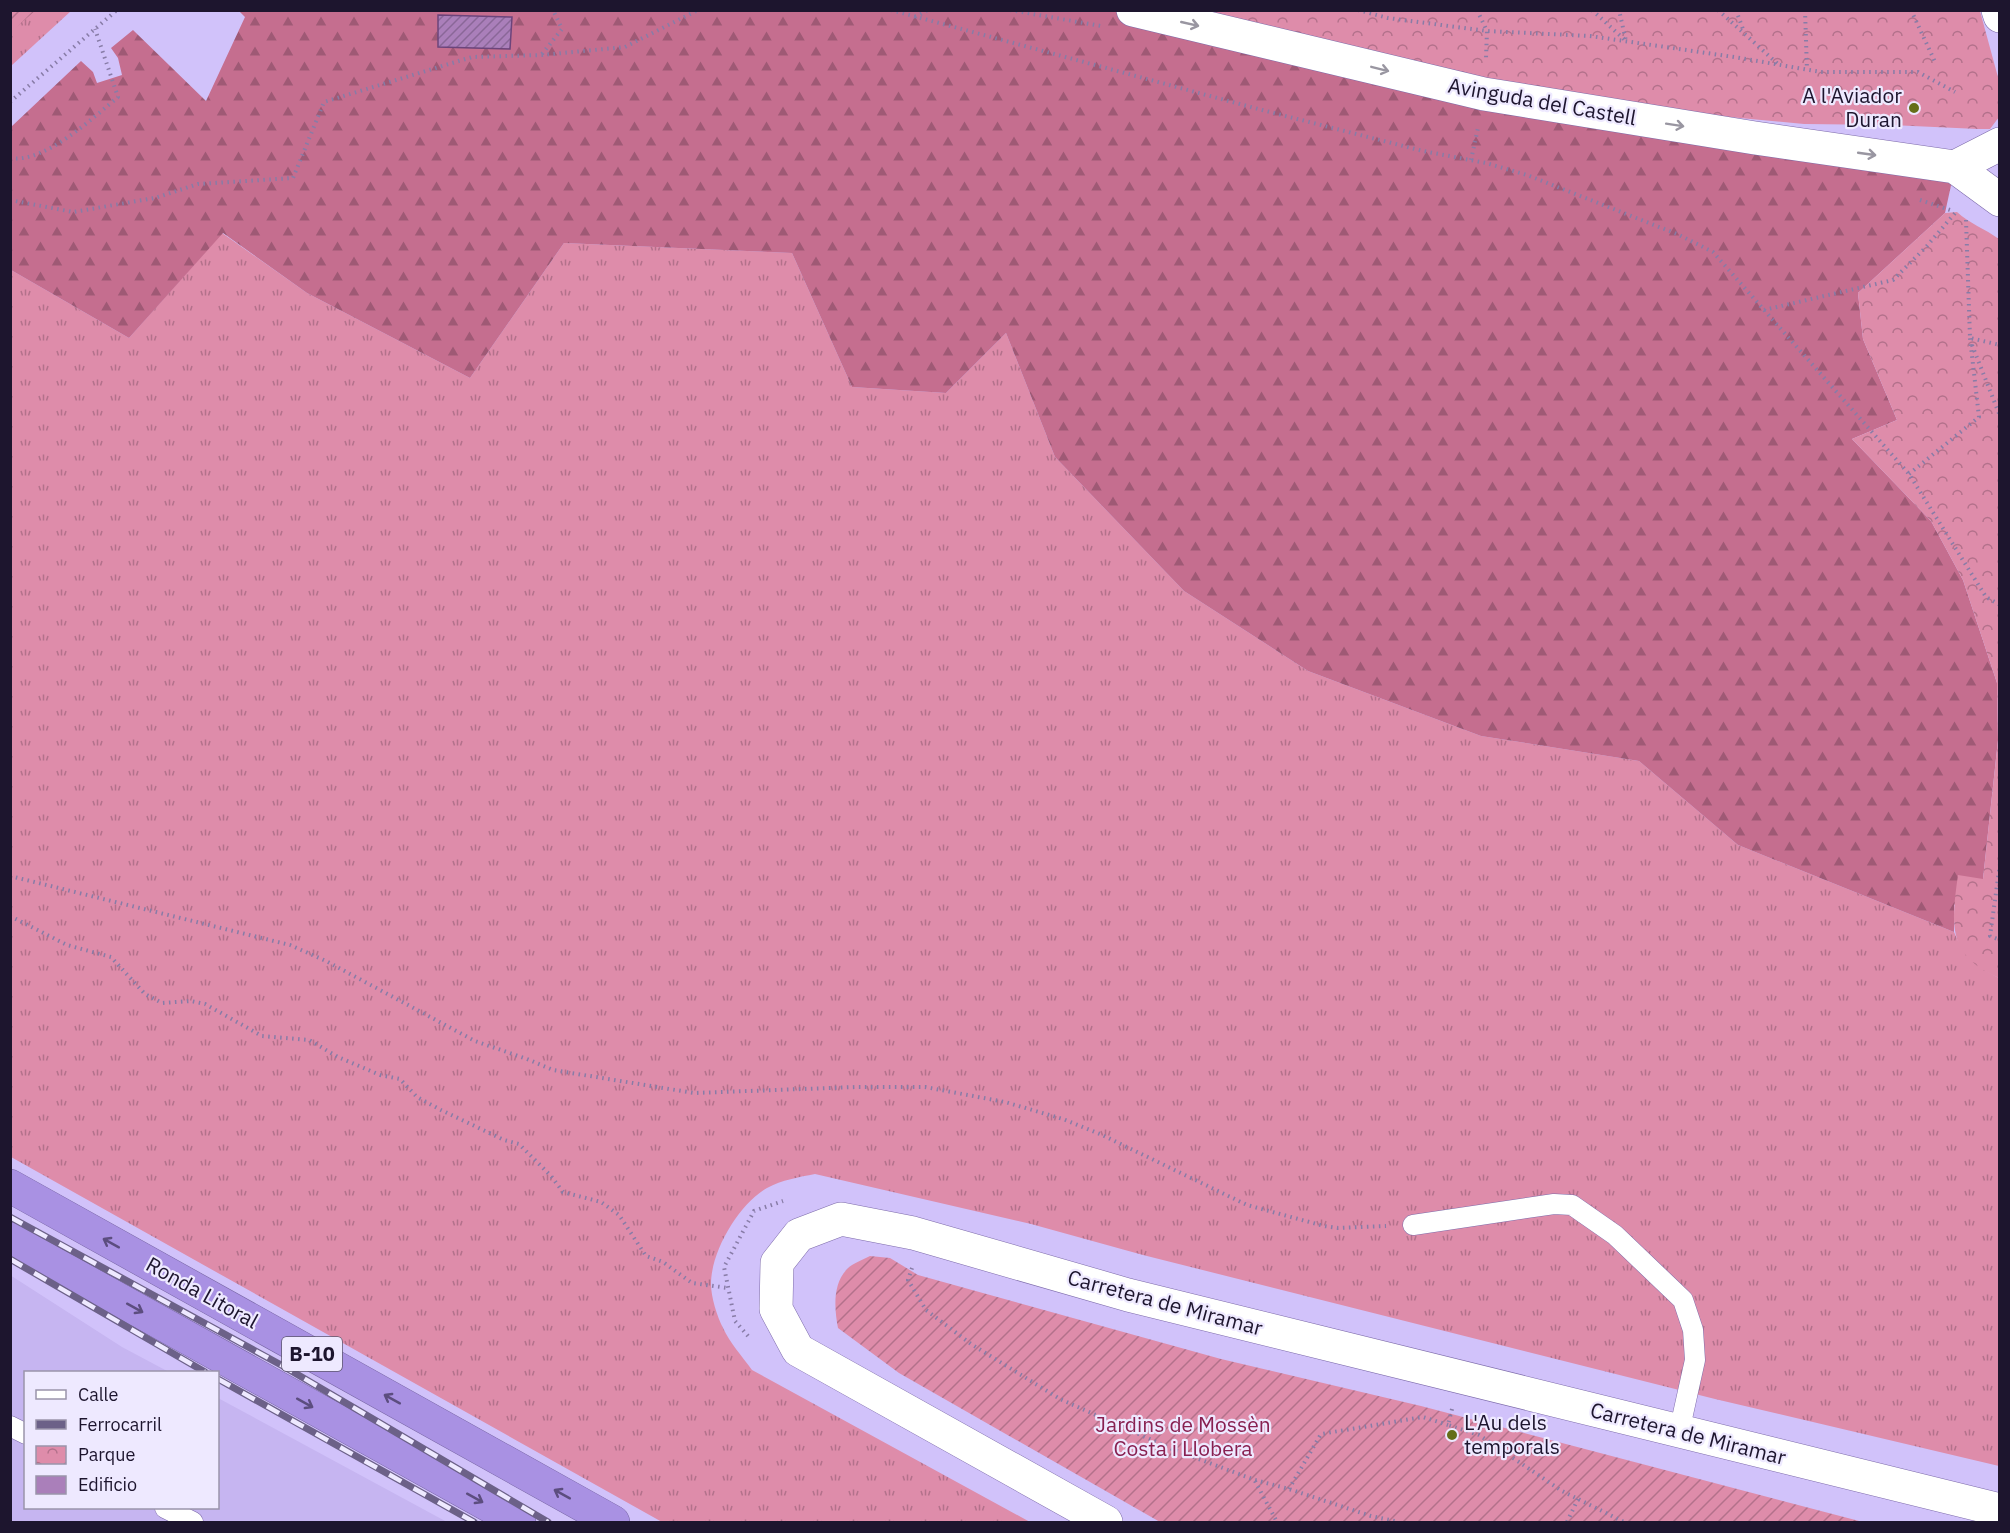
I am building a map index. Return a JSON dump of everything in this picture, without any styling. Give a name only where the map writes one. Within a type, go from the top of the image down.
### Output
[{"type":"highway","name":"Ronda Litoral","points":[[10,1186],[613,1522]]},
{"type":"highway","name":"B-10","points":[[10,1239],[519,1522]]},
{"type":"street","name":"Avinguda del Castell","points":[[1133,10],[1484,94],[1755,138],[1955,167],[2000,200]]},
{"type":"street","points":[[1998,10],[2000,16]]},
{"type":"street","points":[[1955,167],[2000,144]]},
{"type":"street","name":"Carretera de Miramar","points":[[1106,1522],[798,1350],[776,1309],[777,1263],[799,1235],[841,1219],[913,1233],[1128,1295],[2000,1510]]},
{"type":"lane","points":[[1413,1226],[1554,1204],[1572,1206],[1615,1235],[1683,1300],[1693,1330],[1695,1360],[1679,1432]]},
{"type":"lane","points":[[10,1426],[24,1433]]},
{"type":"lane","points":[[167,1509],[193,1522]]},
{"type":"path","points":[[10,102],[117,10]]},
{"type":"path","points":[[542,55],[562,29],[554,10]]},
{"type":"path","points":[[10,200],[73,212],[155,198],[198,184],[293,178],[324,102],[472,57],[542,55],[625,47],[698,10]]},
{"type":"path","points":[[891,10],[1262,110],[1527,175],[1677,234],[1713,252],[1909,474],[1986,597],[2000,604]]},
{"type":"path","points":[[915,17],[928,10]]},
{"type":"path","points":[[1358,10],[1388,18],[1487,32],[1590,36],[1821,72],[1918,72],[1955,92]]},
{"type":"path","points":[[1476,10],[1487,32],[1486,64]]},
{"type":"path","points":[[1592,10],[1626,41]]},
{"type":"path","points":[[1619,10],[1626,41]]},
{"type":"path","points":[[1718,10],[1778,65]]},
{"type":"path","points":[[1736,10],[1746,36]]},
{"type":"path","points":[[1805,10],[1807,69]]},
{"type":"path","points":[[1911,10],[1936,64]]},
{"type":"path","points":[[10,158],[19,159],[48,149],[78,130],[118,97],[95,29]]},
{"type":"path","points":[[1471,160],[1480,122]]},
{"type":"path","points":[[1764,310],[1893,280],[1926,248],[1957,212]]},
{"type":"path","points":[[1909,474],[1979,417],[1970,338],[1967,221]]},
{"type":"path","points":[[1970,338],[2000,345]]},
{"type":"path","points":[[1970,338],[2000,416]]},
{"type":"path","points":[[2000,864],[1990,936],[2000,940]]},
{"type":"path","points":[[10,876],[290,945],[326,961],[475,1041],[553,1070],[694,1093],[925,1087],[1005,1102],[1063,1119],[1100,1134],[1247,1206],[1338,1228],[1413,1226]]},
{"type":"path","points":[[10,916],[67,945],[111,957],[146,994],[162,1003],[191,1001],[205,1004],[262,1036],[309,1041],[338,1057],[381,1075],[400,1079],[417,1097],[504,1140],[519,1144],[551,1176],[563,1192],[601,1202],[619,1215],[646,1257],[663,1262],[692,1283],[728,1288]]},
{"type":"path","points":[[912,1268],[908,1280],[926,1310],[971,1344],[1060,1399],[1172,1449],[1255,1480],[1371,1516],[1400,1522]]},
{"type":"path","points":[[1448,1425],[1453,1405]]},
{"type":"path","points":[[1288,1489],[1321,1434],[1423,1417],[1479,1435],[1562,1491],[1624,1522]]},
{"type":"path","points":[[1255,1480],[1277,1522]]},
{"type":"path","points":[[1567,1522],[1578,1499]]},
{"type":"shaded area","points":[[10,1275],[122,1347],[167,1371],[24,1371],[24,1509],[219,1509],[219,1399],[447,1522],[11,1522]]},
{"type":"green space","points":[[10,11],[35,11],[14,29],[11,25]]},
{"type":"green space","points":[[11,11],[71,11],[11,66]]},
{"type":"green space","points":[[239,11],[1133,11],[1955,167],[1945,213],[1858,293],[1863,339],[1897,420],[1852,439],[1931,521],[1963,580],[1997,683],[1998,740],[1983,879],[1954,905],[1954,932],[1738,845],[1639,761],[1481,736],[1308,671],[1184,591],[1055,457],[1006,333],[946,393],[852,387],[792,253],[564,243],[470,378],[307,293],[223,233],[129,338],[11,270],[11,127],[81,61],[93,72],[97,83],[122,75],[118,58],[111,48],[133,30],[206,101],[245,17]]},
{"type":"green space","points":[[1133,11],[1980,11],[1999,81],[1999,117],[1990,129],[1804,124],[1484,94]]},
{"type":"green space","points":[[1957,212],[1999,239],[1999,978],[1982,969],[1961,948],[1956,937],[1954,923],[1958,875],[1983,879],[1998,740],[1997,683],[1963,580],[1931,521],[1852,439],[1897,420],[1863,339],[1858,293],[1945,213]]},
{"type":"green space","points":[[222,233],[307,293],[470,378],[564,243],[792,253],[852,387],[946,393],[1006,333],[1055,457],[1184,591],[1308,671],[1481,736],[1639,761],[1738,845],[1954,932],[1972,960],[1999,978],[1999,1466],[1715,1399],[1143,1255],[1031,1224],[815,1174],[779,1183],[757,1195],[737,1217],[721,1243],[712,1271],[711,1289],[717,1312],[729,1339],[752,1370],[1030,1522],[662,1522],[11,1157],[11,270],[129,338]]},
{"type":"green space","name":"Jardins de Mossèn Costa i Llobera","points":[[870,1256],[890,1258],[918,1275],[1221,1359],[1421,1406],[1863,1522],[1160,1522],[899,1373],[838,1328],[835,1303],[841,1278],[852,1265]]},
{"type":"building","points":[[438,15],[512,17],[510,49],[438,47]]},
{"type":"railway","points":[[10,1217],[283,1366],[548,1522]]},
{"type":"railway","points":[[10,1259],[203,1371]]},
{"type":"railway","points":[[219,1380],[474,1522]]},
{"type":"place","name":"A l'Aviador Duran","points":[[1914,108]]},
{"type":"place","name":"L'Au dels temporals","points":[[1452,1435]]}]
